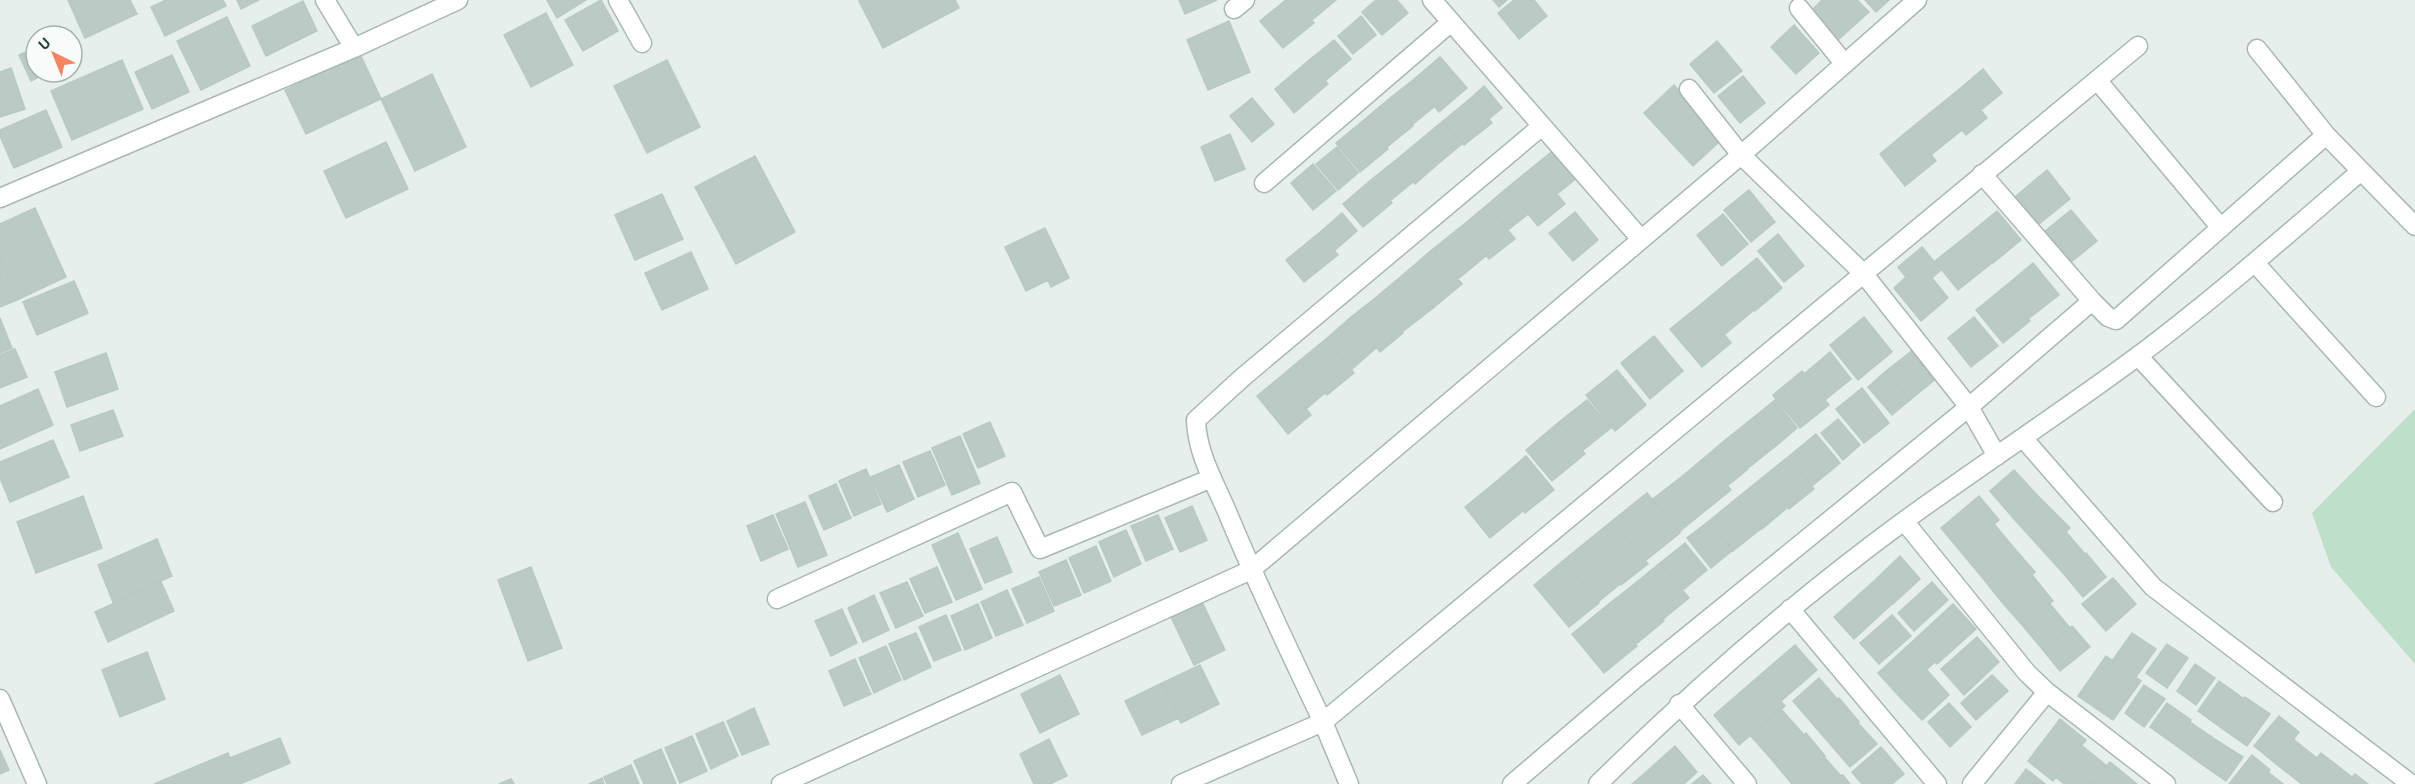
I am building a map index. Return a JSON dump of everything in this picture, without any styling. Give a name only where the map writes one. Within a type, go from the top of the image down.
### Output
[{"type":"street","points":[[325,0],[354,48]]},
{"type":"street","points":[[0,198],[354,48],[458,0]]},
{"type":"street","points":[[618,0],[642,43]]},
{"type":"street","points":[[1432,0],[1640,238]]},
{"type":"street","points":[[781,784],[820,776],[1251,570],[1740,155],[1917,0]]},
{"type":"street","points":[[1799,8],[1844,63]]},
{"type":"street","points":[[1264,183],[1450,23]]},
{"type":"street","points":[[1181,784],[1323,722],[2138,46]]},
{"type":"street","points":[[2258,49],[2326,135],[2415,226]]},
{"type":"street","points":[[2097,80],[2221,228]]},
{"type":"street","points":[[1689,89],[1740,155],[1863,273],[1969,407],[1997,456]]},
{"type":"street","points":[[1349,784],[1323,722],[1251,570],[1212,478],[1197,441],[1196,420],[1243,377],[1542,126]]},
{"type":"street","points":[[1983,174],[2092,301],[2108,317],[2116,320],[2326,135]]},
{"type":"street","points":[[1598,784],[1679,704],[1790,609],[1904,521],[2138,356],[2255,263],[2361,171]]},
{"type":"street","points":[[2255,263],[2376,397]]},
{"type":"street","points":[[1512,784],[1636,678],[1969,407],[2092,301]]},
{"type":"street","points":[[2138,356],[2272,502]]},
{"type":"street","points":[[2023,438],[2153,587],[2411,784]]},
{"type":"street","points":[[777,599],[1012,492],[1040,549],[1212,478]]},
{"type":"street","points":[[1904,521],[2027,673],[2047,692],[2166,784]]},
{"type":"street","points":[[1790,609],[1937,784]]},
{"type":"street","points":[[1972,784],[2047,692]]},
{"type":"street","points":[[0,699],[37,784]]},
{"type":"street","points":[[1679,704],[1747,784]]},
{"type":"green space","points":[[2415,409],[2415,664],[2331,567],[2312,513]]},
{"type":"building","points":[[68,0],[130,0],[137,14],[85,38],[84,24],[79,24]]},
{"type":"building","points":[[166,0],[223,0],[226,6],[165,36],[151,7]]},
{"type":"building","points":[[237,0],[259,0],[241,9]]},
{"type":"building","points":[[547,0],[586,0],[557,18]]},
{"type":"building","points":[[601,0],[618,31],[583,51],[565,20]]},
{"type":"building","points":[[955,0],[959,8],[883,48],[859,1]]},
{"type":"building","points":[[1179,0],[1217,0],[1185,14]]},
{"type":"building","points":[[1286,0],[1296,0],[1314,23],[1283,48],[1260,21]]},
{"type":"building","points":[[1296,0],[1336,0],[1312,20]]},
{"type":"building","points":[[1376,0],[1397,0],[1408,13],[1382,35],[1362,12]]},
{"type":"building","points":[[1493,0],[1507,0],[1499,7]]},
{"type":"building","points":[[1514,0],[1534,0],[1547,16],[1519,39],[1498,13]]},
{"type":"building","points":[[1822,0],[1857,0],[1869,12],[1838,40],[1811,11]]},
{"type":"building","points":[[1865,0],[1889,0],[1876,12]]},
{"type":"building","points":[[303,1],[317,31],[266,56],[252,26]]},
{"type":"building","points":[[546,13],[573,65],[531,87],[504,35]]},
{"type":"building","points":[[1361,16],[1376,35],[1353,54],[1338,36]]},
{"type":"building","points":[[227,17],[250,66],[201,90],[177,41]]},
{"type":"building","points":[[1229,21],[1250,72],[1208,90],[1187,40]]},
{"type":"building","points":[[1794,25],[1819,53],[1796,74],[1771,47]]},
{"type":"building","points":[[1334,40],[1351,59],[1325,81],[1308,61]]},
{"type":"building","points":[[1717,41],[1742,71],[1714,93],[1690,64]]},
{"type":"building","points":[[24,53],[24,66],[19,55]]},
{"type":"building","points":[[360,54],[381,99],[342,117],[321,73]]},
{"type":"building","points":[[172,55],[189,92],[152,109],[135,72]]},
{"type":"building","points":[[1440,57],[1467,88],[1439,112],[1413,80]]},
{"type":"building","points":[[122,60],[143,109],[72,140],[51,91],[67,84],[84,84],[84,77]]},
{"type":"building","points":[[667,60],[700,127],[647,153],[614,86]]},
{"type":"building","points":[[1308,61],[1328,84],[1294,113],[1275,89]]},
{"type":"building","points":[[11,68],[25,109],[0,117],[0,72]]},
{"type":"building","points":[[1983,69],[2002,93],[1981,110],[1962,87]]},
{"type":"building","points":[[321,73],[342,117],[306,134],[285,90]]},
{"type":"building","points":[[432,74],[466,147],[415,171],[381,99]]},
{"type":"building","points":[[1743,76],[1765,103],[1740,123],[1718,96]]},
{"type":"building","points":[[1413,80],[1435,106],[1412,125],[1390,98]]},
{"type":"building","points":[[1674,85],[1698,111],[1668,139],[1644,113]]},
{"type":"building","points":[[1484,86],[1502,108],[1489,119],[1471,98]]},
{"type":"building","points":[[1962,87],[1987,118],[1966,135],[1941,104]]},
{"type":"building","points":[[1252,98],[1274,124],[1252,142],[1230,116]]},
{"type":"building","points":[[1390,98],[1413,126],[1387,147],[1364,120]]},
{"type":"building","points":[[1471,98],[1492,123],[1464,145],[1443,121]]},
{"type":"building","points":[[1941,104],[1962,130],[1931,155],[1910,129]]},
{"type":"building","points":[[46,110],[62,147],[14,168],[0,136],[0,130]]},
{"type":"building","points":[[1695,114],[1720,141],[1693,166],[1668,139]]},
{"type":"building","points":[[1364,120],[1388,149],[1360,172],[1336,143]]},
{"type":"building","points":[[1443,121],[1462,144],[1439,163],[1420,140]]},
{"type":"building","points":[[1910,129],[1936,161],[1905,186],[1880,154]]},
{"type":"building","points":[[1230,134],[1245,169],[1215,181],[1201,147]]},
{"type":"building","points":[[1420,140],[1439,163],[1415,184],[1396,160]]},
{"type":"building","points":[[386,142],[408,189],[346,218],[324,171]]},
{"type":"building","points":[[1337,147],[1358,173],[1338,190],[1316,164]]},
{"type":"building","points":[[1554,150],[1577,178],[1557,194],[1534,166]]},
{"type":"building","points":[[755,156],[795,232],[736,264],[695,187]]},
{"type":"building","points":[[1396,160],[1413,182],[1390,201],[1372,179]]},
{"type":"building","points":[[1313,164],[1336,191],[1313,210],[1291,183]]},
{"type":"building","points":[[1534,166],[1565,204],[1538,226],[1507,188]]},
{"type":"building","points":[[2047,170],[2070,199],[2039,224],[2016,196]]},
{"type":"building","points":[[1372,179],[1392,203],[1363,227],[1343,204]]},
{"type":"building","points":[[1507,188],[1528,214],[1508,230],[1487,205]]},
{"type":"building","points":[[1749,190],[1775,222],[1751,242],[1724,210]]},
{"type":"building","points":[[662,194],[683,239],[635,260],[615,215]]},
{"type":"building","points":[[1487,205],[1515,239],[1489,259],[1463,225]]},
{"type":"building","points":[[35,208],[66,277],[19,299],[0,257],[0,224]]},
{"type":"building","points":[[2071,210],[2097,241],[2070,263],[2044,232]]},
{"type":"building","points":[[1997,211],[2021,240],[1993,263],[1969,234]]},
{"type":"building","points":[[1575,212],[1598,240],[1573,261],[1549,233]]},
{"type":"building","points":[[1342,213],[1357,231],[1334,251],[1319,233]]},
{"type":"building","points":[[1723,214],[1748,244],[1722,266],[1697,235]]},
{"type":"building","points":[[1463,225],[1487,255],[1458,279],[1433,249]]},
{"type":"building","points":[[1045,228],[1069,278],[1051,287],[1048,280],[1026,291],[1005,247]]},
{"type":"building","points":[[1319,233],[1338,255],[1304,282],[1286,260]]},
{"type":"building","points":[[1778,234],[1804,266],[1784,282],[1758,251]]},
{"type":"building","points":[[1969,234],[1992,263],[1958,290],[1935,261]]},
{"type":"building","points":[[1922,247],[1941,270],[1932,278],[1948,298],[1921,321],[1894,288],[1906,277],[1898,267]]},
{"type":"building","points":[[1433,249],[1462,284],[1433,308],[1405,273]]},
{"type":"building","points":[[691,252],[708,289],[662,310],[645,273]]},
{"type":"building","points":[[0,257],[19,299],[0,307]]},
{"type":"building","points":[[1757,258],[1782,288],[1755,311],[1730,280]]},
{"type":"building","points":[[2033,263],[2059,295],[2028,319],[2003,288]]},
{"type":"building","points":[[1405,273],[1433,308],[1402,332],[1374,299]]},
{"type":"building","points":[[1730,280],[1754,310],[1724,335],[1700,305]]},
{"type":"building","points":[[74,281],[88,313],[37,335],[23,302]]},
{"type":"building","points":[[2003,288],[2030,321],[2003,343],[1976,310]]},
{"type":"building","points":[[1374,299],[1403,333],[1380,352],[1351,317]]},
{"type":"building","points":[[1700,305],[1731,343],[1702,367],[1670,329]]},
{"type":"building","points":[[1351,317],[1376,348],[1351,370],[1326,339]]},
{"type":"building","points":[[1864,317],[1892,352],[1858,380],[1830,345]]},
{"type":"building","points":[[1974,317],[1998,346],[1971,367],[1948,338]]},
{"type":"building","points":[[0,318],[12,348],[0,353]]},
{"type":"building","points":[[1654,336],[1683,371],[1650,399],[1621,363]]},
{"type":"building","points":[[1326,339],[1354,373],[1327,395],[1299,361]]},
{"type":"building","points":[[15,349],[27,377],[0,388],[0,355]]},
{"type":"building","points":[[1913,350],[1937,378],[1910,400],[1886,371]]},
{"type":"building","points":[[1830,352],[1851,379],[1825,400],[1804,374]]},
{"type":"building","points":[[106,353],[118,389],[67,407],[55,372]]},
{"type":"building","points":[[1299,361],[1325,393],[1306,409],[1280,377]]},
{"type":"building","points":[[1617,370],[1646,405],[1615,431],[1586,395]]},
{"type":"building","points":[[1802,371],[1829,405],[1800,428],[1773,395]]},
{"type":"building","points":[[1886,371],[1910,400],[1892,415],[1868,387]]},
{"type":"building","points":[[1280,377],[1311,415],[1288,434],[1257,396]]},
{"type":"building","points":[[1862,388],[1889,423],[1864,443],[1836,409]]},
{"type":"building","points":[[38,389],[53,425],[0,449],[0,406]]},
{"type":"building","points":[[1587,400],[1611,428],[1582,451],[1559,422]]},
{"type":"building","points":[[1775,400],[1797,428],[1777,445],[1754,417]]},
{"type":"building","points":[[113,410],[123,436],[80,451],[71,425]]},
{"type":"building","points":[[1754,417],[1777,445],[1747,469],[1724,441]]},
{"type":"building","points":[[1838,419],[1860,445],[1843,460],[1821,433]]},
{"type":"building","points":[[990,422],[1005,456],[978,468],[963,434]]},
{"type":"building","points":[[1559,422],[1585,454],[1552,481],[1526,450]]},
{"type":"building","points":[[1816,434],[1840,463],[1812,486],[1788,457]]},
{"type":"building","points":[[960,436],[980,483],[952,495],[932,448]]},
{"type":"building","points":[[53,440],[69,477],[10,502],[0,478],[0,462]]},
{"type":"building","points":[[1724,441],[1747,470],[1727,486],[1704,458]]},
{"type":"building","points":[[930,451],[945,485],[918,497],[903,462]]},
{"type":"building","points":[[1526,456],[1554,490],[1525,513],[1498,480]]},
{"type":"building","points":[[1788,457],[1814,489],[1789,509],[1763,477]]},
{"type":"building","points":[[1704,458],[1731,490],[1706,510],[1680,478]]},
{"type":"building","points":[[899,465],[914,499],[887,512],[871,477]]},
{"type":"building","points":[[866,469],[881,504],[854,516],[839,481]]},
{"type":"building","points":[[2014,470],[2038,496],[2014,519],[1990,491]]},
{"type":"building","points":[[1763,477],[1788,507],[1762,529],[1737,498]]},
{"type":"building","points":[[1680,478],[1706,510],[1679,532],[1653,499]]},
{"type":"building","points":[[1498,480],[1523,511],[1490,538],[1465,507]]},
{"type":"building","points":[[836,484],[851,518],[824,530],[809,496]]},
{"type":"building","points":[[1647,493],[1680,533],[1645,561],[1612,521]]},
{"type":"building","points":[[83,496],[102,548],[36,573],[17,522]]},
{"type":"building","points":[[1979,496],[1999,520],[1961,552],[1941,528]]},
{"type":"building","points":[[2038,496],[2070,528],[2044,552],[2014,519]]},
{"type":"building","points":[[1737,498],[1762,528],[1733,551],[1709,521]]},
{"type":"building","points":[[805,502],[827,555],[798,567],[776,514]]},
{"type":"building","points":[[1192,506],[1207,540],[1180,552],[1165,518]]},
{"type":"building","points":[[773,515],[788,549],[761,561],[747,526]]},
{"type":"building","points":[[1158,515],[1173,549],[1146,561],[1131,526]]},
{"type":"building","points":[[1612,521],[1648,564],[1621,585],[1586,542]]},
{"type":"building","points":[[1709,521],[1733,550],[1711,568],[1687,538]]},
{"type":"building","points":[[1994,524],[2014,548],[1981,576],[1961,552]]},
{"type":"building","points":[[1126,530],[1141,564],[1114,577],[1099,542]]},
{"type":"building","points":[[2066,532],[2085,554],[2063,573],[2044,552]]},
{"type":"building","points":[[958,533],[982,589],[956,600],[932,545]]},
{"type":"building","points":[[997,537],[1012,572],[985,583],[970,549]]},
{"type":"building","points":[[157,539],[172,576],[113,602],[98,565]]},
{"type":"building","points":[[1586,542],[1620,584],[1598,602],[1564,560]]},
{"type":"building","points":[[1685,543],[1707,570],[1683,590],[1660,563]]},
{"type":"building","points":[[1096,546],[1111,581],[1084,593],[1069,558]]},
{"type":"building","points":[[2014,548],[2035,572],[2001,601],[1981,576]]},
{"type":"building","points":[[2086,553],[2106,577],[2083,597],[2063,573]]},
{"type":"building","points":[[1900,556],[1920,579],[1893,604],[1873,582]]},
{"type":"building","points":[[1066,560],[1081,595],[1054,606],[1039,572]]},
{"type":"building","points":[[1564,560],[1599,603],[1569,627],[1534,585]]},
{"type":"building","points":[[1660,563],[1689,598],[1662,620],[1633,585]]},
{"type":"building","points":[[531,567],[562,648],[528,661],[498,580]]},
{"type":"building","points":[[937,567],[952,602],[925,613],[910,579]]},
{"type":"building","points":[[2032,575],[2053,601],[2023,626],[2001,601]]},
{"type":"building","points":[[1039,577],[1054,611],[1027,623],[1012,589]]},
{"type":"building","points":[[2113,578],[2136,604],[2106,631],[2082,604]]},
{"type":"building","points":[[161,582],[174,611],[108,642],[95,612]]},
{"type":"building","points":[[907,582],[923,616],[896,628],[880,593]]},
{"type":"building","points":[[1873,582],[1893,603],[1854,639],[1834,617]]},
{"type":"building","points":[[1932,582],[1948,600],[1914,631],[1898,613]]},
{"type":"building","points":[[1633,585],[1664,621],[1636,644],[1605,607]]},
{"type":"building","points":[[1007,590],[1023,625],[996,636],[981,602]]},
{"type":"building","points":[[874,595],[889,630],[863,642],[848,608]]},
{"type":"building","points":[[1202,602],[1225,650],[1194,665],[1171,617]]},
{"type":"building","points":[[978,604],[992,638],[965,650],[951,616]]},
{"type":"building","points":[[1953,604],[1976,629],[1937,664],[1914,640]]},
{"type":"building","points":[[2050,604],[2070,628],[2043,650],[2023,626]]},
{"type":"building","points":[[1605,607],[1637,646],[1604,673],[1572,634]]},
{"type":"building","points":[[842,609],[857,643],[831,656],[815,621]]},
{"type":"building","points":[[946,615],[961,650],[934,661],[919,627]]},
{"type":"building","points":[[1892,615],[1911,636],[1879,664],[1860,643]]},
{"type":"building","points":[[2072,626],[2090,647],[2060,671],[2043,650]]},
{"type":"building","points":[[916,633],[931,667],[904,680],[889,644]]},
{"type":"building","points":[[2132,633],[2156,649],[2136,677],[2112,661]]},
{"type":"building","points":[[1977,637],[1999,662],[1964,695],[1941,669]]},
{"type":"building","points":[[1914,640],[1935,662],[1898,695],[1878,673]]},
{"type":"building","points":[[2167,644],[2188,658],[2167,688],[2146,673]]},
{"type":"building","points":[[1795,645],[1817,670],[1781,701],[1759,676]]},
{"type":"building","points":[[886,646],[901,680],[874,693],[859,658]]},
{"type":"building","points":[[147,652],[165,699],[120,717],[102,670]]},
{"type":"building","points":[[2106,656],[2141,681],[2113,720],[2078,696]]},
{"type":"building","points":[[855,659],[871,694],[844,706],[829,671]]},
{"type":"building","points":[[2195,664],[2215,678],[2196,705],[2177,691]]},
{"type":"building","points":[[1200,665],[1219,704],[1181,723],[1162,683]]},
{"type":"building","points":[[1926,669],[1949,695],[1922,720],[1898,695]]},
{"type":"building","points":[[1060,675],[1079,714],[1040,733],[1021,694]]},
{"type":"building","points":[[1992,675],[2008,691],[1976,720],[1961,703]]},
{"type":"building","points":[[1759,676],[1785,706],[1739,745],[1714,715]]},
{"type":"building","points":[[1819,678],[1837,699],[1811,722],[1793,701]]},
{"type":"building","points":[[2219,681],[2244,699],[2223,729],[2198,711]]},
{"type":"building","points":[[1162,683],[1179,718],[1142,735],[1125,701]]},
{"type":"building","points":[[2144,685],[2165,699],[2144,727],[2125,713]]},
{"type":"building","points":[[2245,697],[2270,714],[2247,746],[2223,729]]},
{"type":"building","points":[[1839,698],[1859,722],[1831,745],[1811,722]]},
{"type":"building","points":[[1949,703],[1971,727],[1950,747],[1928,722]]},
{"type":"building","points":[[2167,703],[2191,720],[2174,744],[2150,727]]},
{"type":"building","points":[[754,708],[769,744],[742,755],[727,721]]},
{"type":"building","points":[[1781,709],[1804,735],[1773,761],[1750,735]]},
{"type":"building","points":[[2279,716],[2299,732],[2275,763],[2254,746]]},
{"type":"building","points":[[2060,719],[2086,740],[2053,781],[2028,761]]},
{"type":"building","points":[[723,722],[738,756],[711,769],[696,734]]},
{"type":"building","points":[[2190,722],[2216,740],[2200,763],[2174,744]]},
{"type":"building","points":[[1858,723],[1877,744],[1850,767],[1831,745]]},
{"type":"building","points":[[1806,733],[1825,756],[1792,784],[1773,761]]},
{"type":"building","points":[[692,736],[707,771],[680,783],[665,748]]},
{"type":"building","points":[[280,738],[290,763],[240,784],[154,784],[228,753],[230,758]]},
{"type":"building","points":[[1049,739],[1067,776],[1050,784],[1034,784],[1020,754]]},
{"type":"building","points":[[2293,739],[2317,758],[2298,781],[2275,763]]},
{"type":"building","points":[[2216,740],[2243,757],[2226,781],[2200,763]]},
{"type":"building","points":[[2081,745],[2107,766],[2092,784],[2064,784],[2056,777]]},
{"type":"building","points":[[1675,746],[1697,772],[1684,784],[1654,784],[1645,773]]},
{"type":"building","points":[[1881,747],[1904,774],[1892,784],[1862,784],[1852,772]]},
{"type":"building","points":[[661,749],[676,784],[644,784],[634,761]]},
{"type":"building","points":[[0,750],[9,770],[0,774]]},
{"type":"building","points":[[2321,753],[2352,777],[2346,784],[2302,784],[2298,781]]},
{"type":"building","points":[[2252,755],[2270,770],[2259,784],[2229,784]]},
{"type":"building","points":[[1824,757],[1841,776],[1832,784],[1792,784]]},
{"type":"building","points":[[2110,762],[2137,784],[2092,784]]},
{"type":"building","points":[[631,765],[639,784],[607,784],[604,777]]},
{"type":"building","points":[[2026,769],[2045,784],[2015,784]]},
{"type":"building","points":[[2268,772],[2283,784],[2259,784]]},
{"type":"building","points":[[1645,773],[1654,784],[1632,784]]},
{"type":"building","points":[[2355,774],[2368,784],[2346,784]]},
{"type":"building","points":[[1703,775],[1711,784],[1692,784]]},
{"type":"building","points":[[1843,775],[1850,784],[1832,784],[1841,776]]},
{"type":"building","points":[[602,778],[604,784],[589,784]]},
{"type":"building","points":[[511,779],[514,784],[499,784]]}]
